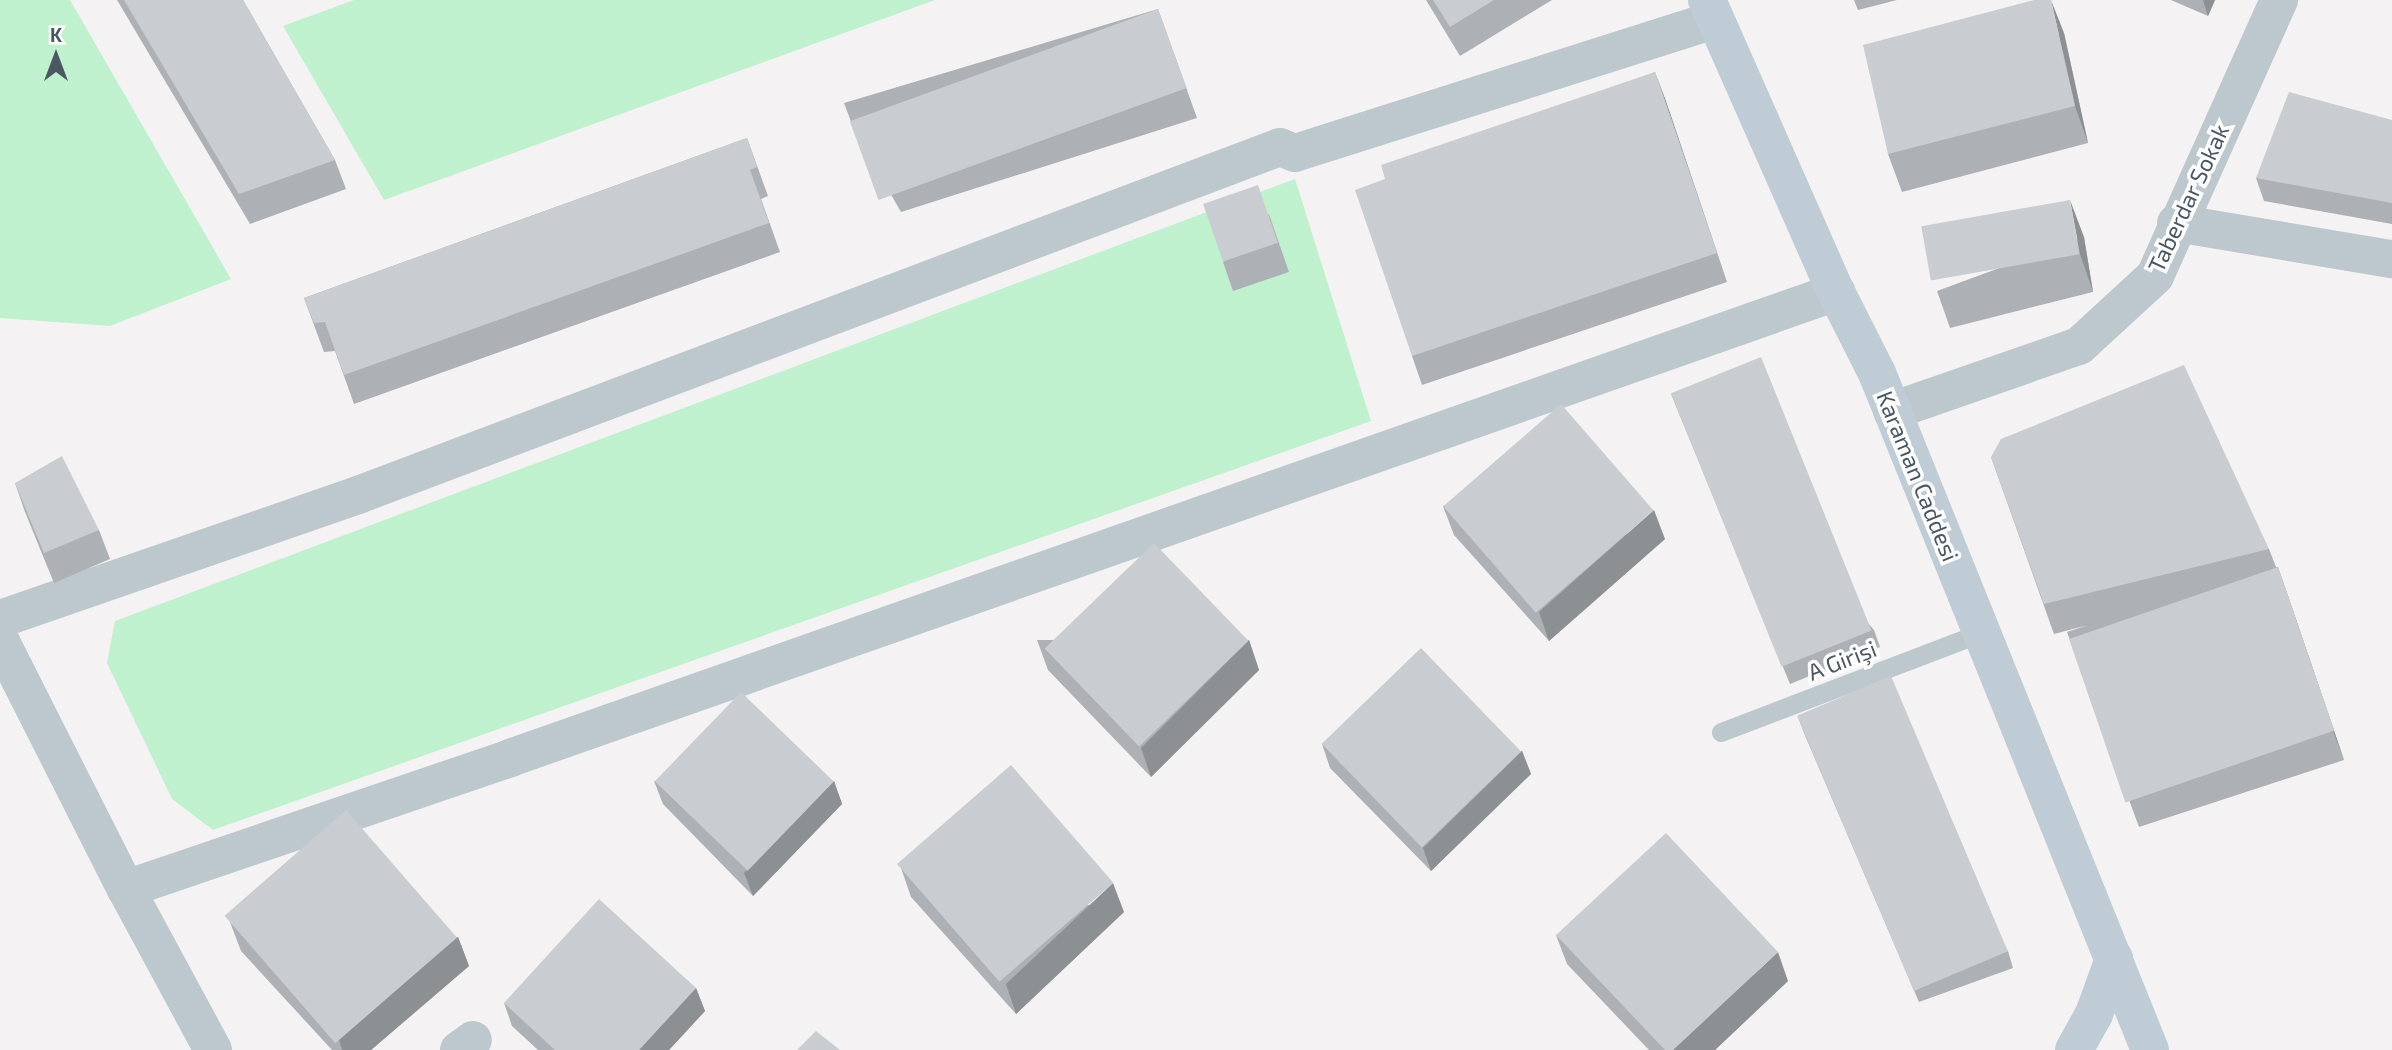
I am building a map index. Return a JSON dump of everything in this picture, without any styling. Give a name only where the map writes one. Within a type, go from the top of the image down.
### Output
[{"type":"street","name":"Taberdar Sokak","points":[[1892,411],[2079,346],[2155,276],[2176,223],[2279,0]]},
{"type":"street","points":[[0,619],[358,495],[1280,147],[1295,153],[1711,10]]},
{"type":"street","name":"Karaman Caddesi","points":[[1711,10],[1892,411],[2150,1050]]},
{"type":"street","points":[[2176,223],[2392,258]]},
{"type":"street","points":[[126,889],[510,758],[1836,292]]},
{"type":"street","points":[[0,640],[126,889],[213,1050]]},
{"type":"street","points":[[2074,1050],[2094,1014],[2114,959]]},
{"type":"lane","name":"A Girişi","points":[[1721,732],[1980,633]]},
{"type":"green space","points":[[0,0],[70,0],[231,279],[110,326],[0,318]]},
{"type":"green space","points":[[354,0],[935,0],[384,200],[283,26]]},
{"type":"green space","points":[[1295,179],[1371,421],[213,830],[172,799],[107,663],[115,621]]},
{"type":"building","points":[[124,0],[243,0],[335,160],[239,194]]},
{"type":"building","points":[[1433,0],[1494,0],[1450,27]]},
{"type":"building","points":[[2034,0],[2051,0],[2075,106],[1888,154],[1863,45]]},
{"type":"building","points":[[1158,9],[1187,88],[879,200],[850,121]]},
{"type":"building","points":[[1655,72],[1717,253],[1412,356],[1355,190],[1385,179],[1381,165]]},
{"type":"building","points":[[2289,92],[2392,120],[2392,203],[2256,178]]},
{"type":"building","points":[[747,138],[757,167],[750,170],[769,223],[344,375],[325,322],[314,323],[304,298]]},
{"type":"building","points":[[1258,185],[1278,243],[1223,262],[1203,204]]},
{"type":"building","points":[[2070,200],[2080,254],[1931,280],[1921,226]]},
{"type":"building","points":[[1761,357],[1872,631],[1782,667],[1671,393]]},
{"type":"building","points":[[2184,365],[2269,549],[2044,604],[1991,457],[2001,439]]},
{"type":"building","points":[[1561,404],[1654,510],[1536,613],[1443,506]]},
{"type":"building","points":[[62,456],[99,530],[44,553],[15,483]]},
{"type":"building","points":[[1154,543],[1248,641],[1139,746],[1045,649]]},
{"type":"building","points":[[2278,567],[2334,731],[2125,803],[2069,639]]},
{"type":"building","points":[[1421,648],[1521,752],[1422,847],[1322,744]]},
{"type":"building","points":[[1891,676],[2008,951],[1914,991],[1797,716]]},
{"type":"building","points":[[741,692],[834,782],[748,871],[655,781]]},
{"type":"building","points":[[1011,765],[1113,883],[999,982],[897,864]]},
{"type":"building","points":[[346,810],[457,938],[335,1043],[224,916]]},
{"type":"building","points":[[1666,833],[1778,952],[1673,1050],[1665,1050],[1556,935]]},
{"type":"building","points":[[599,899],[696,988],[639,1050],[555,1050],[504,1003]]},
{"type":"building","points":[[816,1031],[840,1050],[797,1050]]}]
